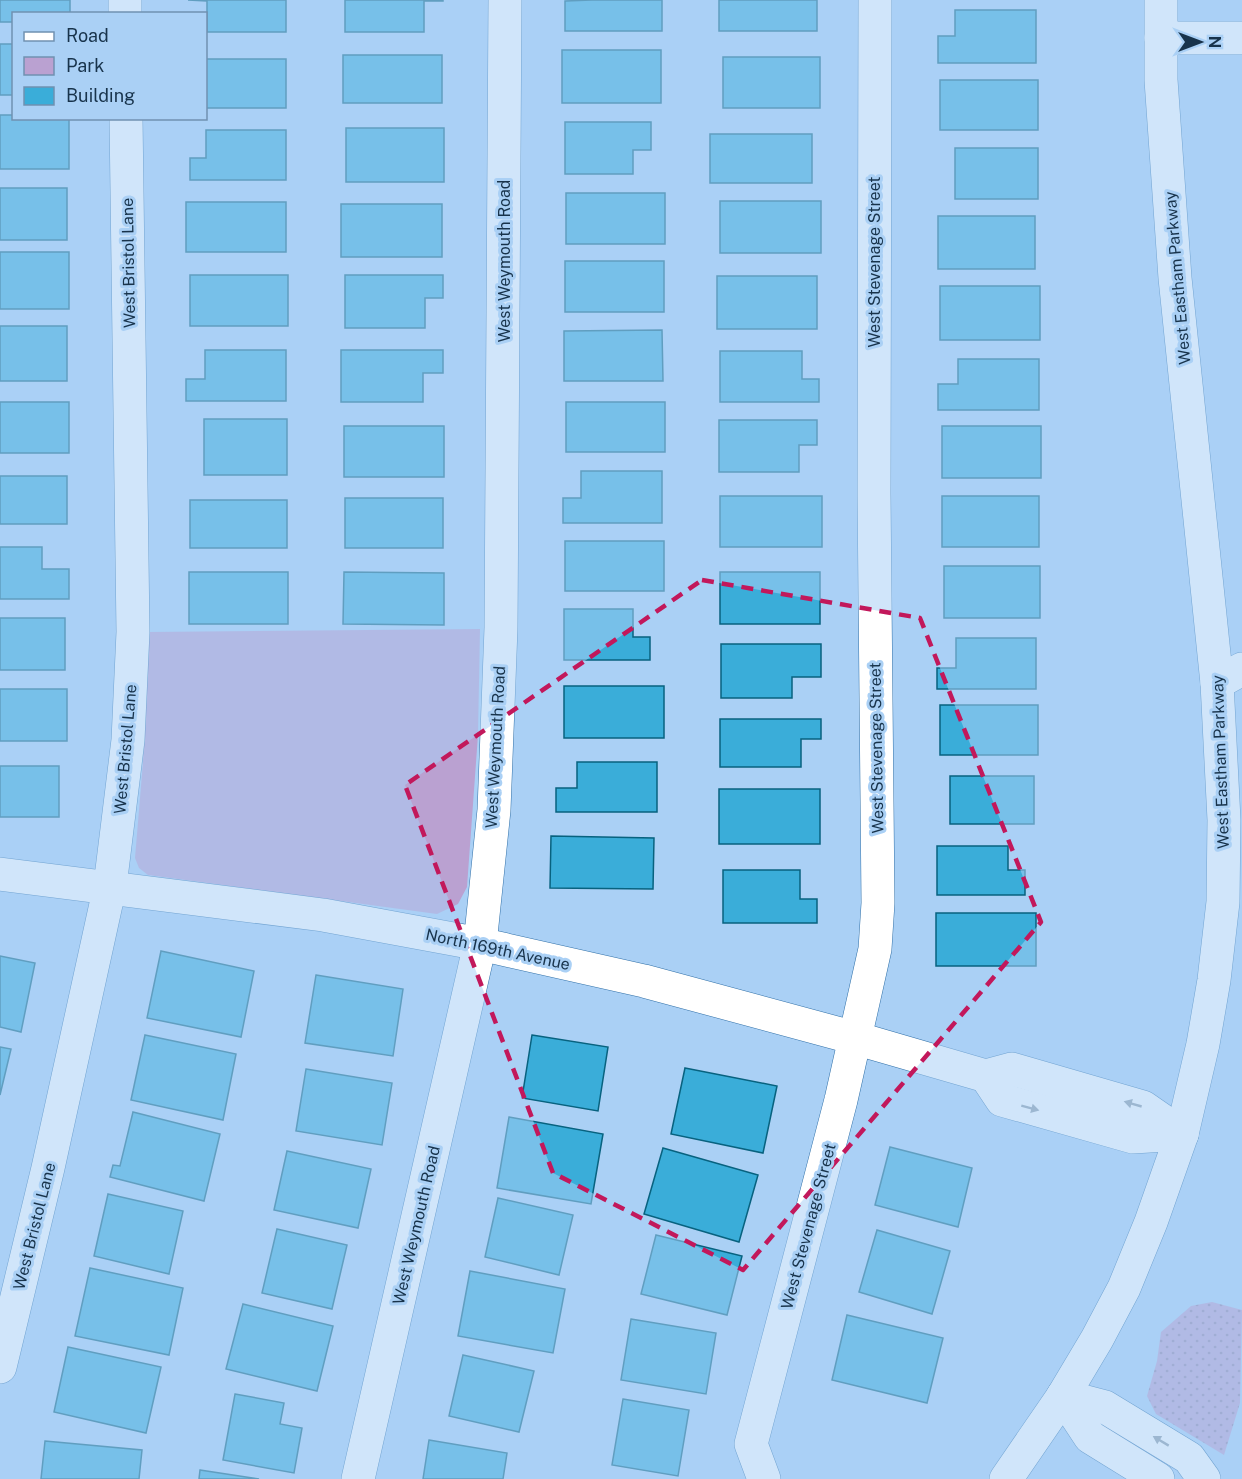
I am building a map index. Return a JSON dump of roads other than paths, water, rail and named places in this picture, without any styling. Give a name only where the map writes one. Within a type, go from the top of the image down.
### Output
[{"type":"street","name":"West Weymouth Road","points":[[358,1479],[480,944],[494,810],[501,628],[505,0]]},
{"type":"street","name":"West Stevenage Street","points":[[764,1479],[751,1444],[818,1189],[875,950],[878,903],[874,506],[875,0]]},
{"type":"street","name":"West Eastham Parkway","points":[[1006,1479],[1063,1396],[1097,1339],[1124,1288],[1150,1222],[1182,1134],[1203,1044],[1214,980],[1223,902],[1224,820],[1234,680],[1175,278],[1161,80],[1161,0]]},
{"type":"street","points":[[1161,38],[1242,38]]},
{"type":"street","name":"West Bristol Lane","points":[[0,1367],[48,1168],[110,886],[128,740],[133,632],[126,120]]},
{"type":"street","name":"North 169th Avenue","points":[[0,874],[110,886],[323,915],[480,944],[644,981],[855,1038],[986,1077],[1002,1100],[1133,1137],[1182,1134]]},
{"type":"street","points":[[1063,1396],[1090,1437],[1158,1479]]},
{"type":"street","points":[[1063,1396],[1106,1407],[1189,1458],[1204,1479]]}]
